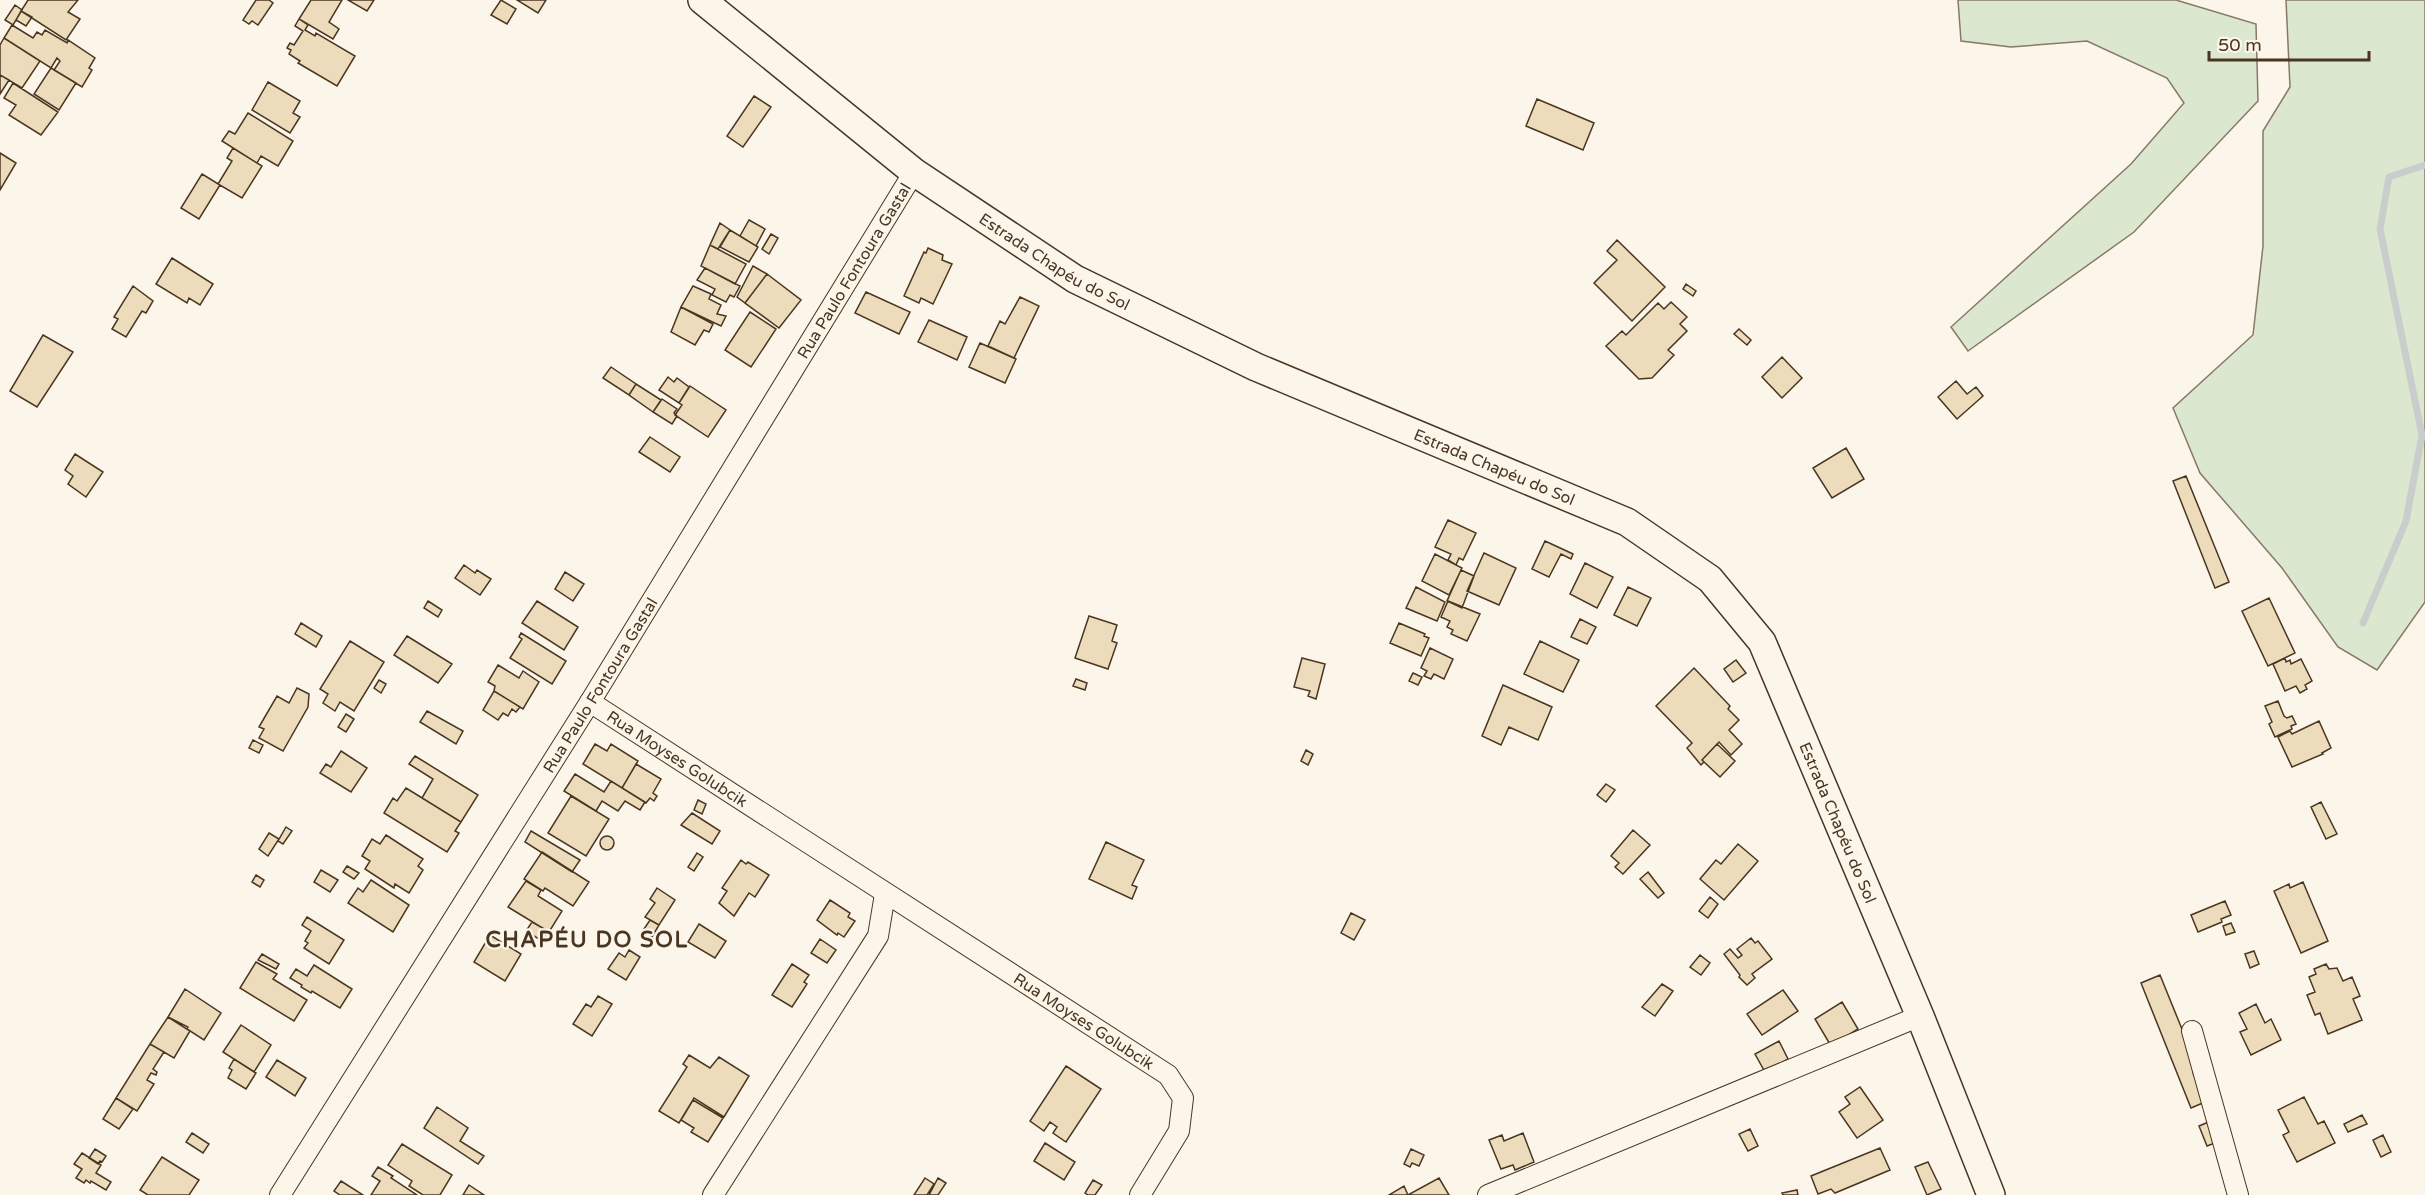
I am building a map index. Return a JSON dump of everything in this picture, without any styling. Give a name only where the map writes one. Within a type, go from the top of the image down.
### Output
[{"type":"main road","name":"Estrada Chapéu do Sol","points":[[702,0],[914,172],[1075,279],[1256,367],[1628,522],[1710,579],[1762,642],[1920,1016],[1991,1195]]},
{"type":"street","name":"Rua Paulo Fontoura Gastal","points":[[280,1195],[590,702],[914,172]]},
{"type":"street","name":"Rua Moyses Golubcik","points":[[590,702],[1168,1075],[1183,1098],[1179,1131],[1140,1195]]},
{"type":"street","points":[[713,1195],[878,936],[885,894]]},
{"type":"street","points":[[1488,1195],[1920,1016]]},
{"type":"street","points":[[2192,1031],[2238,1195]]},
{"type":"green space","points":[[1958,0],[2176,0],[2256,24],[2258,101],[2134,232],[1968,351],[1951,327],[2131,164],[2184,103],[2167,78],[2087,41],[2011,47],[1961,41]]},
{"type":"green space","points":[[2286,0],[2425,0],[2425,602],[2377,670],[2338,647],[2282,568],[2200,473],[2173,408],[2253,335],[2263,246],[2263,131],[2290,87]]},
{"type":"building","points":[[28,0],[78,0],[68,12],[80,19],[66,40],[21,11]]},
{"type":"building","points":[[256,0],[269,0],[273,3],[258,25],[252,21],[249,24],[243,20]]},
{"type":"building","points":[[311,0],[342,0],[329,22],[339,29],[333,39],[299,19]]},
{"type":"building","points":[[348,0],[374,0],[367,11]]},
{"type":"building","points":[[501,0],[516,9],[507,24],[491,15]]},
{"type":"building","points":[[517,0],[546,0],[538,13]]},
{"type":"building","points":[[15,5],[22,10],[13,25],[5,20]]},
{"type":"building","points":[[21,11],[32,17],[26,26],[16,20]]},
{"type":"building","points":[[299,19],[308,25],[305,30],[315,36],[316,33],[355,56],[337,86],[298,63],[300,61],[289,54],[291,50],[287,48],[290,43],[294,45],[303,31],[295,26]]},
{"type":"building","points":[[12,25],[33,38],[37,32],[42,35],[45,30],[67,43],[68,40],[95,58],[89,68],[92,70],[82,87],[54,70],[60,61],[57,58],[51,68],[4,38]]},
{"type":"building","points":[[4,38],[40,61],[22,88],[0,75],[0,45]]},
{"type":"building","points":[[51,68],[76,83],[59,110],[34,94]]},
{"type":"building","points":[[0,75],[9,80],[0,94]]},
{"type":"building","points":[[268,82],[300,101],[293,113],[300,117],[290,133],[252,110]]},
{"type":"building","points":[[13,83],[58,112],[41,135],[9,115],[16,105],[4,98]]},
{"type":"building","points":[[754,96],[771,107],[743,147],[727,136]]},
{"type":"building","points":[[1537,99],[1594,123],[1583,150],[1526,126]]},
{"type":"building","points":[[248,113],[293,141],[278,166],[261,156],[257,163],[222,141],[229,131],[235,134]]},
{"type":"building","points":[[233,148],[262,166],[242,198],[218,184],[232,161],[227,158]]},
{"type":"building","points":[[0,153],[16,163],[0,190]]},
{"type":"building","points":[[202,174],[220,185],[199,219],[181,208]]},
{"type":"building","points":[[749,220],[765,229],[756,246],[740,236]]},
{"type":"building","points":[[720,223],[730,230],[718,249],[710,245]]},
{"type":"building","points":[[730,230],[758,247],[749,262],[720,247]]},
{"type":"building","points":[[771,234],[778,238],[769,254],[762,249]]},
{"type":"building","points":[[1617,240],[1665,287],[1632,321],[1594,283],[1617,260],[1607,251]]},
{"type":"building","points":[[710,245],[746,264],[735,284],[701,266]]},
{"type":"building","points":[[928,248],[943,255],[942,260],[952,264],[933,304],[921,298],[919,303],[904,296]]},
{"type":"building","points":[[172,258],[213,284],[200,305],[189,298],[187,303],[156,284]]},
{"type":"building","points":[[753,266],[767,274],[745,303],[737,297]]},
{"type":"building","points":[[705,268],[740,286],[734,297],[730,295],[726,302],[712,295],[715,289],[697,280]]},
{"type":"building","points":[[767,274],[801,300],[779,328],[745,303]]},
{"type":"building","points":[[1686,284],[1696,291],[1693,296],[1683,289]]},
{"type":"building","points":[[133,286],[153,301],[146,313],[142,311],[126,337],[112,329],[118,319],[114,317]]},
{"type":"building","points":[[693,286],[711,294],[709,299],[721,305],[717,314],[726,316],[721,326],[681,307]]},
{"type":"building","points":[[866,292],[910,312],[899,334],[855,313]]},
{"type":"building","points":[[1020,297],[1039,306],[1014,358],[988,346],[1000,321],[1005,324]]},
{"type":"building","points":[[1671,302],[1687,317],[1680,324],[1687,331],[1668,350],[1674,355],[1652,378],[1639,379],[1606,346],[1622,331],[1626,335],[1658,303],[1664,309]]},
{"type":"building","points":[[681,307],[713,324],[709,332],[704,330],[695,345],[671,332]]},
{"type":"building","points":[[750,312],[776,329],[751,367],[725,350]]},
{"type":"building","points":[[929,320],[967,337],[957,360],[918,342]]},
{"type":"building","points":[[1739,329],[1751,340],[1747,345],[1734,334]]},
{"type":"building","points":[[43,335],[73,352],[37,407],[10,391]]},
{"type":"building","points":[[980,343],[1016,359],[1005,383],[969,367]]},
{"type":"building","points":[[1782,357],[1802,378],[1782,398],[1762,377]]},
{"type":"building","points":[[611,367],[636,384],[629,395],[603,378]]},
{"type":"building","points":[[668,377],[674,382],[677,378],[689,387],[679,403],[659,390]]},
{"type":"building","points":[[1956,381],[1967,394],[1976,387],[1983,396],[1957,419],[1938,397]]},
{"type":"building","points":[[636,384],[661,400],[653,412],[629,395]]},
{"type":"building","points":[[690,386],[726,410],[708,437],[675,415],[682,405],[679,403]]},
{"type":"building","points":[[662,399],[677,409],[674,413],[677,416],[672,424],[653,412]]},
{"type":"building","points":[[650,437],[680,457],[670,472],[639,452]]},
{"type":"building","points":[[1846,448],[1864,479],[1832,498],[1813,468]]},
{"type":"building","points":[[75,454],[103,472],[86,497],[68,484],[73,476],[65,470]]},
{"type":"building","points":[[2186,476],[2229,582],[2215,588],[2173,481]]},
{"type":"building","points":[[1448,520],[1476,533],[1463,560],[1459,558],[1456,565],[1448,560],[1451,554],[1435,547]]},
{"type":"building","points":[[1545,541],[1573,554],[1571,559],[1561,554],[1549,577],[1532,569]]},
{"type":"building","points":[[1484,553],[1516,568],[1499,605],[1467,591]]},
{"type":"building","points":[[1435,554],[1462,568],[1449,595],[1422,581]]},
{"type":"building","points":[[1585,563],[1613,577],[1597,608],[1570,594]]},
{"type":"building","points":[[464,565],[475,573],[477,570],[491,579],[480,595],[455,578]]},
{"type":"building","points":[[1461,570],[1474,576],[1462,608],[1447,601]]},
{"type":"building","points":[[565,572],[584,584],[573,601],[555,589]]},
{"type":"building","points":[[1416,587],[1445,602],[1437,621],[1406,608]]},
{"type":"building","points":[[1628,587],[1651,598],[1637,626],[1614,615]]},
{"type":"building","points":[[2269,598],[2295,653],[2268,666],[2242,611]]},
{"type":"building","points":[[428,601],[442,610],[438,617],[424,608]]},
{"type":"building","points":[[537,601],[578,627],[564,650],[522,623]]},
{"type":"building","points":[[1448,601],[1480,614],[1467,641],[1451,634],[1453,630],[1447,627],[1450,621],[1441,617]]},
{"type":"building","points":[[1089,616],[1117,625],[1112,641],[1117,643],[1108,669],[1075,658]]},
{"type":"building","points":[[1580,619],[1596,627],[1587,644],[1571,637]]},
{"type":"building","points":[[301,623],[322,636],[316,647],[295,634]]},
{"type":"building","points":[[1399,623],[1429,638],[1421,656],[1390,643]]},
{"type":"building","points":[[521,633],[566,661],[552,684],[510,658],[522,639],[519,637]]},
{"type":"building","points":[[407,636],[452,664],[438,683],[394,655]]},
{"type":"building","points":[[350,641],[384,662],[354,711],[340,702],[335,711],[323,703],[328,694],[320,689]]},
{"type":"building","points":[[1540,641],[1579,660],[1563,692],[1524,674]]},
{"type":"building","points":[[1430,648],[1453,659],[1444,679],[1434,674],[1431,679],[1424,676],[1427,671],[1421,668]]},
{"type":"building","points":[[1302,658],[1325,664],[1316,699],[1308,696],[1310,691],[1294,687]]},
{"type":"building","points":[[2285,658],[2286,662],[2290,660],[2291,664],[2301,659],[2312,681],[2305,685],[2307,689],[2300,693],[2296,686],[2285,691],[2273,664]]},
{"type":"building","points":[[1736,660],[1746,673],[1733,682],[1724,669]]},
{"type":"building","points":[[498,665],[519,678],[523,671],[539,682],[523,709],[494,691],[495,686],[488,682]]},
{"type":"building","points":[[1694,668],[1730,706],[1728,709],[1739,720],[1729,730],[1742,744],[1731,755],[1719,742],[1702,760],[1704,762],[1701,765],[1687,748],[1692,743],[1656,706]]},
{"type":"building","points":[[1413,673],[1422,677],[1418,685],[1409,681]]},
{"type":"building","points":[[1076,679],[1087,683],[1085,690],[1073,686]]},
{"type":"building","points":[[379,680],[386,684],[381,693],[374,688]]},
{"type":"building","points":[[1503,685],[1552,707],[1538,740],[1509,727],[1501,745],[1482,736]]},
{"type":"building","points":[[297,688],[309,694],[308,707],[283,751],[259,738],[264,729],[259,727],[277,696],[289,703]]},
{"type":"building","points":[[494,691],[520,707],[516,712],[512,709],[508,716],[503,713],[498,720],[483,710]]},
{"type":"building","points":[[2278,701],[2284,716],[2287,718],[2292,716],[2296,724],[2291,726],[2292,729],[2275,737],[2265,706]]},
{"type":"building","points":[[427,711],[463,731],[456,744],[420,722]]},
{"type":"building","points":[[346,714],[354,719],[346,732],[338,727]]},
{"type":"building","points":[[2319,721],[2331,748],[2323,754],[2292,767],[2278,737],[2290,731],[2292,734]]},
{"type":"building","points":[[253,740],[263,745],[259,753],[249,748]]},
{"type":"building","points":[[595,744],[607,751],[611,744],[638,761],[622,788],[583,764]]},
{"type":"building","points":[[1717,744],[1735,761],[1720,777],[1702,760]]},
{"type":"building","points":[[1306,750],[1313,754],[1308,765],[1301,761]]},
{"type":"building","points":[[341,751],[367,768],[351,792],[320,773],[326,764],[331,767]]},
{"type":"building","points":[[415,756],[478,795],[461,822],[422,798],[433,779],[409,764]]},
{"type":"building","points":[[636,764],[661,779],[653,793],[657,796],[654,801],[650,798],[646,803],[622,788]]},
{"type":"building","points":[[575,774],[604,792],[611,781],[645,802],[640,810],[625,801],[618,811],[602,801],[596,811],[564,791]]},
{"type":"building","points":[[1606,784],[1615,790],[1606,802],[1597,795]]},
{"type":"building","points":[[406,788],[461,822],[455,831],[459,833],[447,852],[384,813],[393,798],[397,801]]},
{"type":"building","points":[[571,796],[609,819],[586,856],[548,833]]},
{"type":"building","points":[[698,800],[706,804],[702,814],[694,810]]},
{"type":"building","points":[[2321,802],[2337,834],[2326,839],[2311,807]]},
{"type":"building","points":[[692,813],[720,831],[712,844],[681,825]]},
{"type":"building","points":[[286,827],[292,831],[283,844],[278,841]]},
{"type":"building","points":[[1633,830],[1650,845],[1623,874],[1615,867],[1619,863],[1611,856]]},
{"type":"building","points":[[531,831],[580,860],[572,872],[525,842]]},
{"type":"building","points":[[269,833],[279,839],[268,856],[259,849]]},
{"type":"building","points":[[386,835],[423,859],[418,866],[423,870],[409,893],[395,884],[394,888],[365,869],[370,861],[362,856],[372,839],[380,844]]},
{"type":"building","points":[[607,836],[612,838],[614,843],[612,848],[607,850],[602,848],[600,843],[602,838]]},
{"type":"building","points":[[1106,842],[1144,860],[1132,885],[1137,887],[1132,899],[1089,879]]},
{"type":"building","points":[[1738,844],[1758,861],[1724,900],[1700,879],[1716,860],[1721,864]]},
{"type":"building","points":[[542,852],[589,882],[573,906],[545,888],[543,891],[524,879]]},
{"type":"building","points":[[697,853],[703,857],[694,871],[688,867]]},
{"type":"building","points":[[741,860],[769,875],[755,897],[749,893],[734,916],[719,903],[727,891],[722,888]]},
{"type":"building","points":[[347,866],[359,873],[354,879],[343,872]]},
{"type":"building","points":[[321,870],[338,880],[330,892],[314,882]]},
{"type":"building","points":[[1648,872],[1664,893],[1658,898],[1640,879]]},
{"type":"building","points":[[256,875],[264,880],[260,887],[252,882]]},
{"type":"building","points":[[371,880],[409,905],[393,932],[348,903],[358,888],[363,892]]},
{"type":"building","points":[[526,881],[541,890],[538,896],[562,911],[549,932],[508,907]]},
{"type":"building","points":[[2303,882],[2328,941],[2301,953],[2274,891],[2289,884],[2290,888]]},
{"type":"building","points":[[657,888],[675,900],[659,925],[645,917],[655,903],[650,899]]},
{"type":"building","points":[[1710,897],[1718,904],[1708,918],[1699,911]]},
{"type":"building","points":[[830,900],[850,913],[848,917],[855,921],[844,937],[838,933],[837,935],[817,920]]},
{"type":"building","points":[[2225,901],[2231,915],[2221,919],[2222,922],[2198,932],[2191,915]]},
{"type":"building","points":[[1351,913],[1365,920],[1354,940],[1341,933]]},
{"type":"building","points":[[307,917],[344,940],[329,964],[304,948],[311,931],[302,925]]},
{"type":"building","points":[[650,920],[659,925],[652,937],[642,932]]},
{"type":"building","points":[[532,922],[548,931],[542,941],[526,931]]},
{"type":"building","points":[[2231,923],[2235,932],[2226,935],[2223,926]]},
{"type":"building","points":[[699,924],[726,941],[715,958],[688,942]]},
{"type":"building","points":[[490,935],[521,954],[505,981],[474,962]]},
{"type":"building","points":[[1751,938],[1755,943],[1758,941],[1772,959],[1752,974],[1755,978],[1747,985],[1724,954],[1730,949],[1738,958],[1742,955],[1737,949]]},
{"type":"building","points":[[820,939],[836,950],[827,963],[811,953]]},
{"type":"building","points":[[629,950],[640,957],[626,980],[608,969],[619,953],[625,957]]},
{"type":"building","points":[[2254,951],[2259,964],[2250,968],[2245,954]]},
{"type":"building","points":[[262,954],[279,964],[276,969],[258,960]]},
{"type":"building","points":[[1700,955],[1710,963],[1701,975],[1690,967]]},
{"type":"building","points":[[256,962],[277,974],[273,979],[307,1000],[294,1021],[240,988]]},
{"type":"building","points":[[792,964],[809,975],[804,982],[807,984],[792,1007],[772,995]]},
{"type":"building","points":[[2326,964],[2329,969],[2337,968],[2343,981],[2352,977],[2360,996],[2353,999],[2362,1020],[2328,1034],[2320,1013],[2315,1015],[2307,995],[2315,992],[2309,977],[2316,974],[2314,969]]},
{"type":"building","points":[[314,965],[352,989],[340,1008],[301,987],[302,985],[290,978],[296,969],[307,976]]},
{"type":"building","points":[[2160,975],[2199,1071],[2193,1073],[2205,1102],[2191,1108],[2141,983]]},
{"type":"building","points":[[1662,984],[1673,991],[1655,1016],[1642,1007]]},
{"type":"building","points":[[185,989],[221,1013],[204,1040],[187,1029],[188,1027],[168,1017]]},
{"type":"building","points":[[1783,990],[1798,1011],[1762,1035],[1747,1014]]},
{"type":"building","points":[[598,996],[612,1004],[592,1036],[573,1024],[586,1004],[591,1007]]},
{"type":"building","points":[[1842,1002],[1858,1029],[1831,1046],[1815,1019]]},
{"type":"building","points":[[2256,1004],[2265,1023],[2271,1019],[2281,1040],[2251,1055],[2240,1032],[2247,1029],[2239,1013]]},
{"type":"building","points":[[168,1017],[190,1031],[174,1058],[150,1044]]},
{"type":"building","points":[[241,1025],[271,1045],[254,1072],[223,1052]]},
{"type":"building","points":[[1779,1041],[1788,1059],[1765,1072],[1755,1054]]},
{"type":"building","points":[[150,1044],[164,1052],[153,1069],[157,1072],[156,1075],[151,1073],[147,1080],[154,1084],[137,1111],[116,1098]]},
{"type":"building","points":[[689,1055],[710,1068],[719,1057],[749,1076],[724,1117],[694,1098],[679,1123],[659,1111],[687,1067],[683,1064]]},
{"type":"building","points":[[234,1059],[256,1073],[246,1089],[228,1078],[232,1070],[229,1068]]},
{"type":"building","points":[[277,1060],[306,1078],[295,1096],[266,1077]]},
{"type":"building","points":[[1066,1066],[1101,1089],[1066,1142],[1053,1133],[1057,1127],[1050,1122],[1044,1131],[1030,1121]]},
{"type":"building","points":[[1860,1087],[1883,1120],[1857,1138],[1839,1112],[1850,1104],[1845,1097]]},
{"type":"building","points":[[2304,1097],[2318,1124],[2324,1121],[2335,1143],[2297,1162],[2283,1135],[2289,1132],[2278,1110]]},
{"type":"building","points":[[116,1098],[133,1109],[119,1129],[103,1119]]},
{"type":"building","points":[[693,1100],[723,1118],[708,1142],[691,1132],[694,1128],[681,1120]]},
{"type":"building","points":[[437,1107],[468,1128],[460,1141],[484,1156],[478,1164],[424,1128]]},
{"type":"building","points":[[2362,1115],[2367,1124],[2348,1132],[2344,1124]]},
{"type":"building","points":[[2211,1121],[2220,1141],[2207,1146],[2199,1126]]},
{"type":"building","points":[[1750,1129],[1758,1146],[1748,1151],[1739,1134]]},
{"type":"building","points":[[192,1133],[209,1144],[203,1153],[186,1142]]},
{"type":"building","points":[[1523,1133],[1534,1162],[1515,1170],[1513,1165],[1501,1169],[1489,1140],[1502,1135],[1504,1141]]},
{"type":"building","points":[[2383,1135],[2391,1152],[2381,1157],[2373,1140]]},
{"type":"building","points":[[1045,1143],[1075,1162],[1064,1180],[1034,1161]]},
{"type":"building","points":[[402,1144],[452,1175],[440,1195],[423,1195],[409,1186],[412,1181],[388,1165]]},
{"type":"building","points":[[1880,1148],[1890,1170],[1835,1193],[1831,1189],[1818,1194],[1811,1176]]},
{"type":"building","points":[[95,1149],[106,1156],[98,1164],[89,1158]]},
{"type":"building","points":[[1411,1149],[1424,1155],[1419,1166],[1412,1163],[1410,1167],[1404,1164]]},
{"type":"building","points":[[82,1153],[101,1165],[96,1173],[111,1182],[106,1190],[91,1181],[90,1183],[86,1180],[84,1183],[76,1178],[82,1169],[74,1164]]},
{"type":"building","points":[[162,1157],[199,1180],[189,1195],[148,1195],[140,1190]]},
{"type":"building","points":[[1928,1162],[1941,1189],[1927,1195],[1915,1167]]},
{"type":"building","points":[[378,1167],[417,1195],[371,1195],[380,1181],[372,1176]]},
{"type":"building","points":[[925,1178],[934,1184],[927,1195],[914,1195]]},
{"type":"building","points":[[938,1178],[946,1183],[938,1195],[929,1195]]},
{"type":"building","points":[[1439,1178],[1449,1195],[1408,1195]]},
{"type":"building","points":[[1093,1180],[1102,1185],[1095,1195],[1088,1195],[1085,1193]]},
{"type":"building","points":[[341,1181],[363,1195],[340,1195],[334,1191]]},
{"type":"building","points":[[469,1185],[484,1195],[463,1195]]},
{"type":"building","points":[[1404,1186],[1408,1195],[1389,1195]]},
{"type":"building","points":[[1797,1190],[1798,1195],[1783,1195],[1782,1193]]},
{"type":"waterway","points":[[2363,623],[2406,521],[2422,435],[2380,229],[2389,177],[2425,165]]},
{"type":"district","name":"CHAPÉU DO SOL","points":[[587,939]]}]
